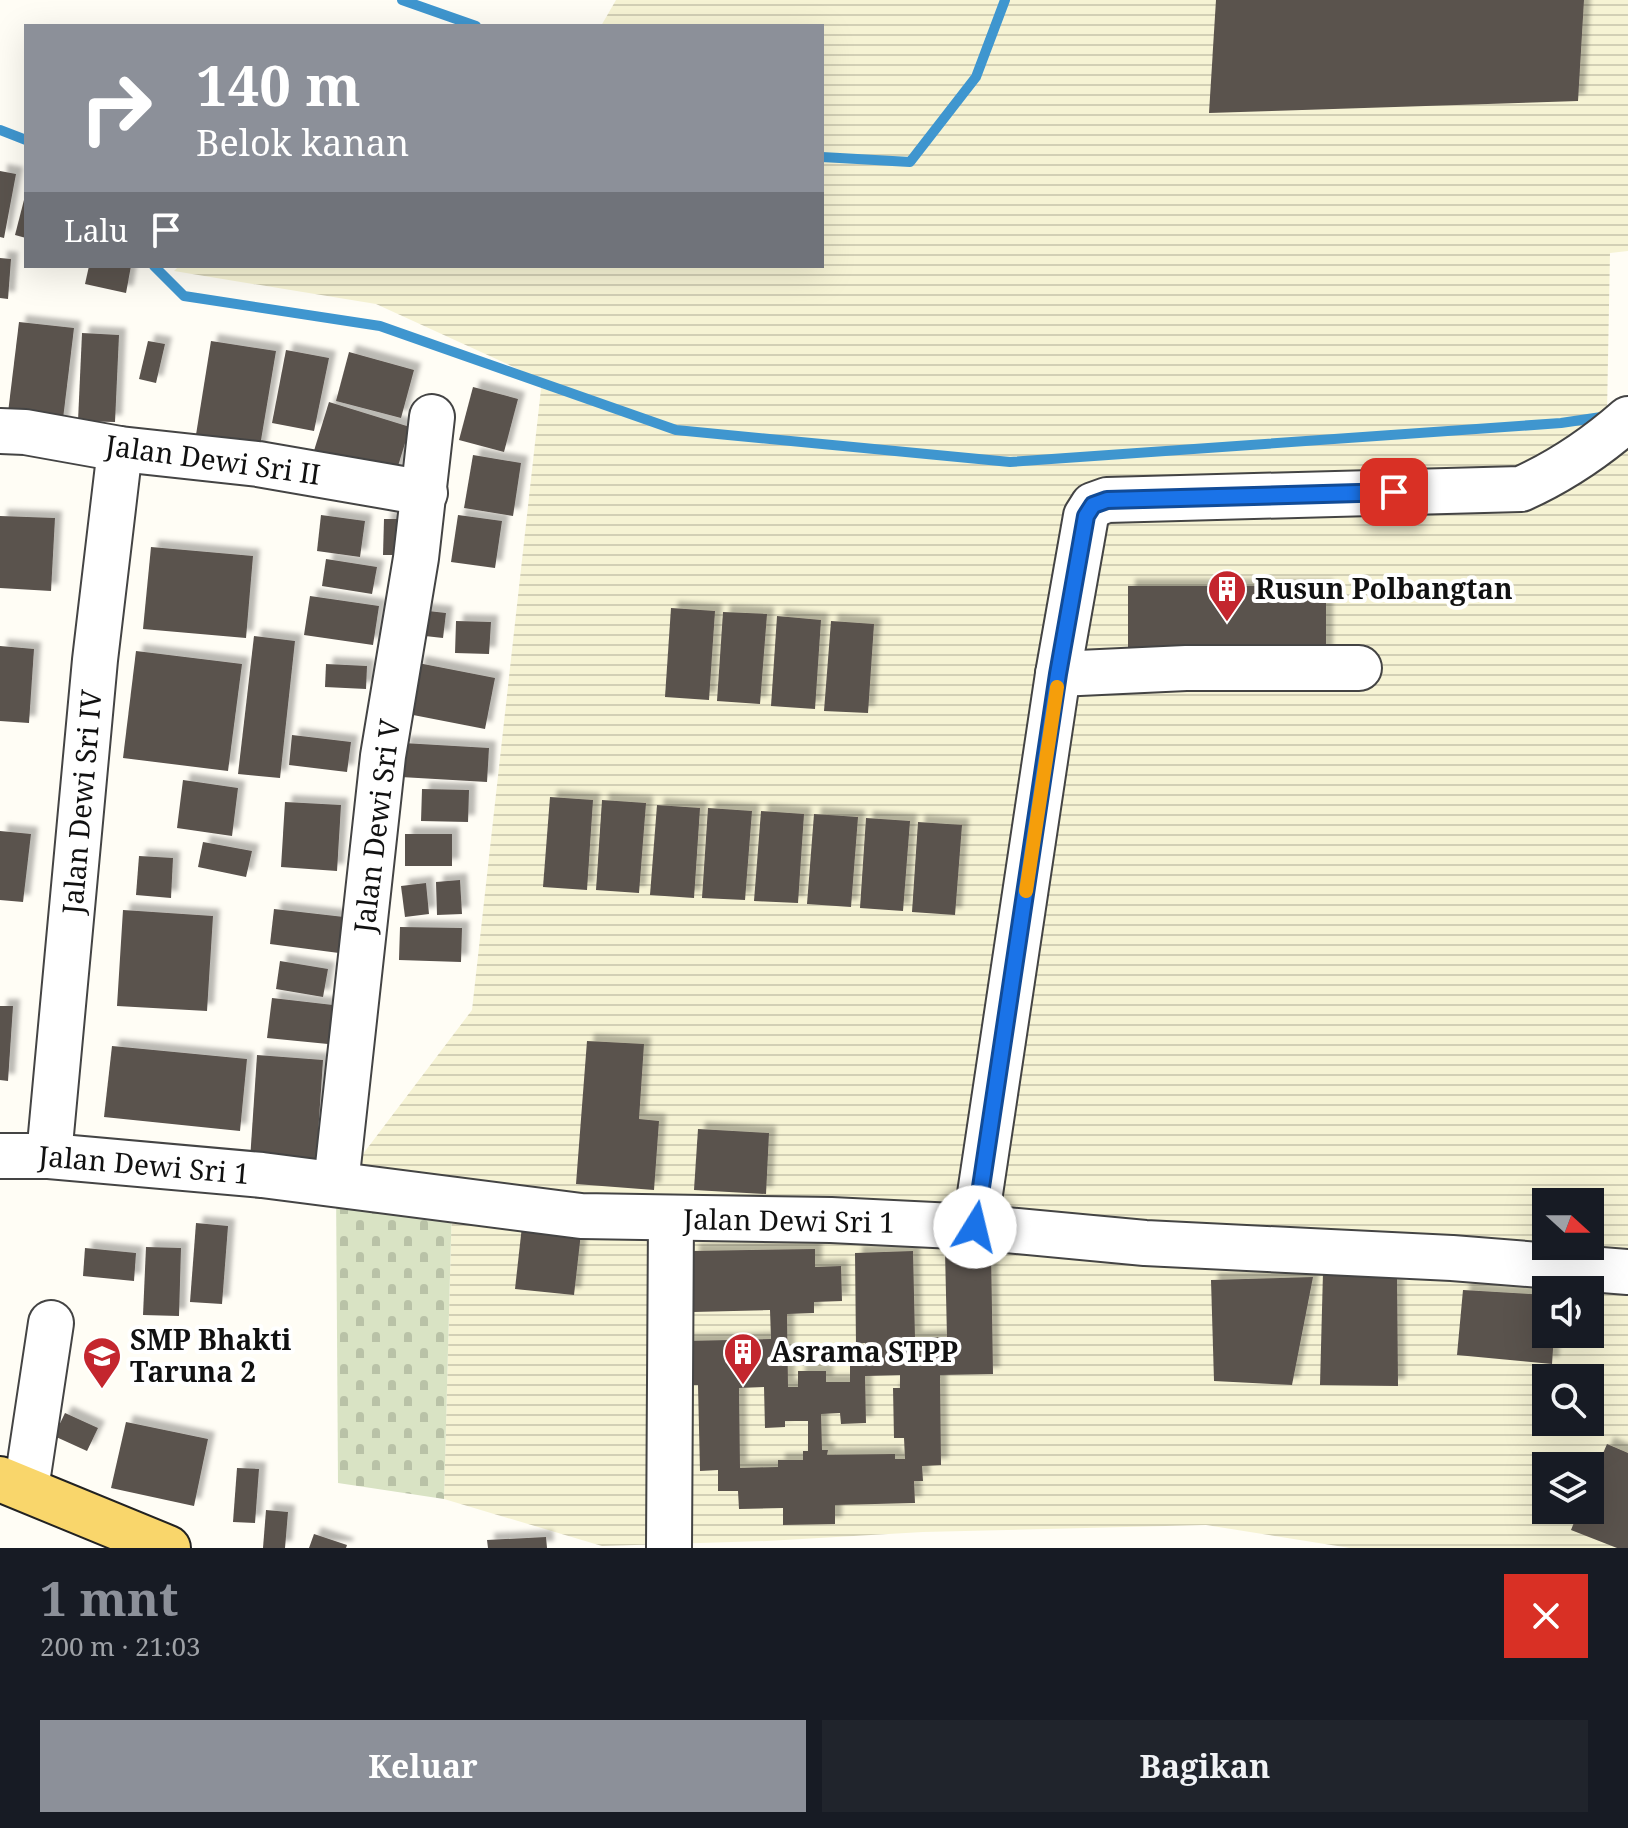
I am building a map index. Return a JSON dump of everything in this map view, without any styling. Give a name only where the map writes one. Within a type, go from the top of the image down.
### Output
[{"type":"main road","points":[[13,1484],[168,1548]]},
{"type":"street","name":"Jalan Dewi Sri V","points":[[337,1173],[383,756],[425,493],[432,417]]},
{"type":"street","points":[[975,1227],[1058,674],[1086,516],[1093,505],[1107,500],[1521,489],[1586,454],[1624,423]]},
{"type":"street","name":"Jalan Dewi Sri II","points":[[0,431],[25,432],[120,449],[258,464],[425,493]]},
{"type":"street","name":"Jalan Dewi Sri IV","points":[[49,1156],[95,660],[120,449]]},
{"type":"street","points":[[1058,674],[1186,668],[1359,668]]},
{"type":"street","name":"Jalan Dewi Sri 1","points":[[0,1156],[49,1156],[337,1173],[567,1215],[831,1220],[975,1227],[1145,1243],[1452,1258],[1628,1272]]},
{"type":"street","points":[[669,1548],[671,1218]]},
{"type":"street","points":[[13,1484],[51,1323]]},
{"type":"shaded area","points":[[616,0],[1628,0],[1628,251],[1610,253],[1607,413],[1628,418],[1628,1548],[1350,1548],[1206,1525],[923,1532],[602,1546],[444,1499],[452,1201],[344,1179],[472,1010],[542,380],[376,304],[174,271],[177,268],[824,268],[824,24],[602,24]]},
{"type":"green space","points":[[336,1184],[452,1200],[444,1499],[338,1483]]},
{"type":"building","points":[[1216,0],[1584,0],[1578,101],[1209,113]]},
{"type":"building","points":[[0,171],[16,174],[4,238],[0,237]]},
{"type":"building","points":[[24,200],[24,237],[15,235]]},
{"type":"building","points":[[0,258],[11,259],[8,299],[0,298]]},
{"type":"building","points":[[89,268],[131,268],[126,293],[85,284]]},
{"type":"building","points":[[19,322],[74,328],[62,427],[7,421]]},
{"type":"building","points":[[82,333],[119,335],[115,422],[78,421]]},
{"type":"building","points":[[148,341],[165,344],[156,383],[139,379]]},
{"type":"building","points":[[211,341],[276,351],[259,452],[195,441]]},
{"type":"building","points":[[286,350],[329,358],[314,431],[272,423]]},
{"type":"building","points":[[349,352],[414,370],[401,418],[336,401]]},
{"type":"building","points":[[473,387],[518,399],[504,452],[459,440]]},
{"type":"building","points":[[329,402],[410,427],[394,479],[313,454]]},
{"type":"building","points":[[473,455],[521,463],[513,516],[464,508]]},
{"type":"building","points":[[321,515],[365,521],[360,557],[317,551]]},
{"type":"building","points":[[458,515],[502,521],[495,568],[451,562]]},
{"type":"building","points":[[0,516],[55,518],[51,591],[0,588]]},
{"type":"building","points":[[384,519],[401,519],[401,555],[383,555]]},
{"type":"building","points":[[151,547],[253,556],[246,638],[143,629]]},
{"type":"building","points":[[326,559],[377,567],[372,594],[322,586]]},
{"type":"building","name":"Rusun Polbangtan","points":[[1128,586],[1326,586],[1326,660],[1128,660]]},
{"type":"building","points":[[310,596],[379,606],[373,645],[304,635]]},
{"type":"building","points":[[671,608],[715,611],[709,700],[665,697]]},
{"type":"building","points":[[419,610],[446,613],[443,638],[416,635]]},
{"type":"building","points":[[723,612],[767,614],[760,704],[717,701]]},
{"type":"building","points":[[777,616],[821,620],[815,709],[771,706]]},
{"type":"building","points":[[456,621],[491,622],[489,654],[455,653]]},
{"type":"building","points":[[831,621],[874,624],[868,713],[824,711]]},
{"type":"building","points":[[254,636],[295,641],[280,778],[238,774]]},
{"type":"building","points":[[0,646],[34,649],[29,723],[0,721]]},
{"type":"building","points":[[136,651],[242,664],[228,771],[123,758]]},
{"type":"building","points":[[418,663],[495,678],[485,729],[408,714]]},
{"type":"building","points":[[326,664],[367,666],[366,689],[325,687]]},
{"type":"building","points":[[292,735],[351,742],[347,772],[289,765]]},
{"type":"building","points":[[403,743],[489,748],[487,782],[401,777]]},
{"type":"building","points":[[183,780],[238,788],[232,836],[177,828]]},
{"type":"building","points":[[422,789],[469,790],[468,822],[421,821]]},
{"type":"building","points":[[550,797],[593,800],[587,890],[543,887]]},
{"type":"building","points":[[602,800],[646,803],[639,893],[596,890]]},
{"type":"building","points":[[285,802],[341,805],[337,871],[281,867]]},
{"type":"building","points":[[657,805],[700,808],[694,898],[650,895]]},
{"type":"building","points":[[708,808],[752,811],[745,900],[702,898]]},
{"type":"building","points":[[761,811],[804,814],[798,903],[754,901]]},
{"type":"building","points":[[814,814],[858,817],[851,907],[807,904]]},
{"type":"building","points":[[866,818],[910,821],[903,911],[860,908]]},
{"type":"building","points":[[918,822],[962,825],[955,915],[912,912]]},
{"type":"building","points":[[0,831],[31,834],[23,902],[0,900]]},
{"type":"building","points":[[405,834],[452,834],[452,866],[405,866]]},
{"type":"building","points":[[203,842],[252,851],[246,877],[198,867]]},
{"type":"building","points":[[139,856],[173,858],[171,898],[136,895]]},
{"type":"building","points":[[460,880],[462,914],[437,915],[436,882]]},
{"type":"building","points":[[426,883],[429,914],[405,917],[401,886]]},
{"type":"building","points":[[274,909],[344,917],[339,953],[270,944]]},
{"type":"building","points":[[123,910],[213,916],[207,1011],[117,1006]]},
{"type":"building","points":[[400,927],[462,928],[461,962],[399,960]]},
{"type":"building","points":[[280,961],[328,969],[323,997],[276,989]]},
{"type":"building","points":[[272,998],[333,1005],[328,1044],[267,1038]]},
{"type":"building","points":[[0,1006],[13,1006],[8,1081],[0,1080]]},
{"type":"building","points":[[587,1041],[644,1044],[639,1119],[659,1121],[654,1190],[576,1184]]},
{"type":"building","points":[[112,1046],[247,1059],[240,1131],[104,1117]]},
{"type":"building","points":[[257,1055],[323,1060],[316,1164],[250,1160]]},
{"type":"building","points":[[698,1129],[769,1133],[766,1194],[694,1190]]},
{"type":"building","points":[[523,1217],[582,1224],[574,1295],[515,1289]]},
{"type":"building","points":[[196,1223],[228,1226],[222,1304],[190,1302]]},
{"type":"building","points":[[146,1247],[181,1248],[179,1316],[143,1315]]},
{"type":"building","points":[[85,1248],[136,1253],[134,1281],[83,1276]]},
{"type":"building","name":"Asrama STPP","points":[[815,1249],[815,1267],[841,1266],[842,1301],[814,1302],[814,1313],[787,1314],[788,1387],[798,1387],[798,1371],[826,1371],[826,1382],[850,1382],[850,1361],[865,1360],[865,1343],[856,1344],[855,1253],[913,1251],[915,1338],[947,1337],[945,1251],[991,1250],[993,1374],[940,1375],[941,1465],[922,1466],[923,1481],[914,1481],[915,1503],[835,1505],[835,1524],[783,1525],[783,1508],[739,1509],[738,1491],[718,1491],[718,1470],[700,1471],[698,1385],[685,1385],[684,1341],[771,1339],[770,1310],[693,1312],[692,1251]],"holes":[[[900,1375],[900,1388],[893,1388],[894,1438],[904,1438],[905,1459],[895,1459],[895,1454],[827,1455],[828,1450],[822,1450],[821,1414],[840,1413],[841,1424],[866,1423],[865,1376]],[[764,1387],[765,1428],[785,1427],[785,1421],[808,1421],[808,1451],[803,1451],[803,1460],[778,1460],[778,1467],[740,1468],[739,1388]]]},
{"type":"building","points":[[1323,1272],[1397,1275],[1398,1386],[1320,1385]]},
{"type":"building","points":[[1313,1277],[1292,1385],[1214,1381],[1211,1280]]},
{"type":"building","points":[[1463,1290],[1532,1294],[1532,1348],[1553,1348],[1552,1364],[1457,1355]]},
{"type":"building","points":[[65,1413],[98,1428],[87,1451],[54,1436]]},
{"type":"building","points":[[126,1422],[208,1439],[194,1506],[111,1488]]},
{"type":"building","points":[[1607,1444],[1628,1453],[1628,1548],[1617,1548],[1571,1530],[1573,1524],[1604,1524],[1604,1452]]},
{"type":"building","points":[[237,1468],[259,1469],[255,1523],[233,1522]]},
{"type":"building","points":[[266,1510],[288,1512],[285,1548],[263,1548]]},
{"type":"building","points":[[314,1534],[347,1545],[346,1548],[309,1548]]},
{"type":"building","points":[[546,1537],[547,1548],[488,1548],[487,1540]]},
{"type":"waterway","points":[[402,0],[470,24]]},
{"type":"waterway","points":[[824,157],[910,162],[976,77],[1005,0]]},
{"type":"waterway","points":[[0,130],[24,139]]},
{"type":"waterway","points":[[156,268],[184,296],[380,326],[676,430],[1010,462],[1561,423],[1608,416]]},
{"type":"slow traffic","points":[[1026,891],[1057,687]]},
{"type":"place","name":"Rusun Polbangtan","points":[[1227,623]]},
{"type":"place","name":"Asrama STPP","points":[[743,1386]]},
{"type":"place","name":"SMP Bhakti Taruna 2","points":[[102,1390]]},
{"type":"route","points":[[975,1227],[1058,674],[1086,516],[1093,505],[1107,500],[1394,492]]}]
